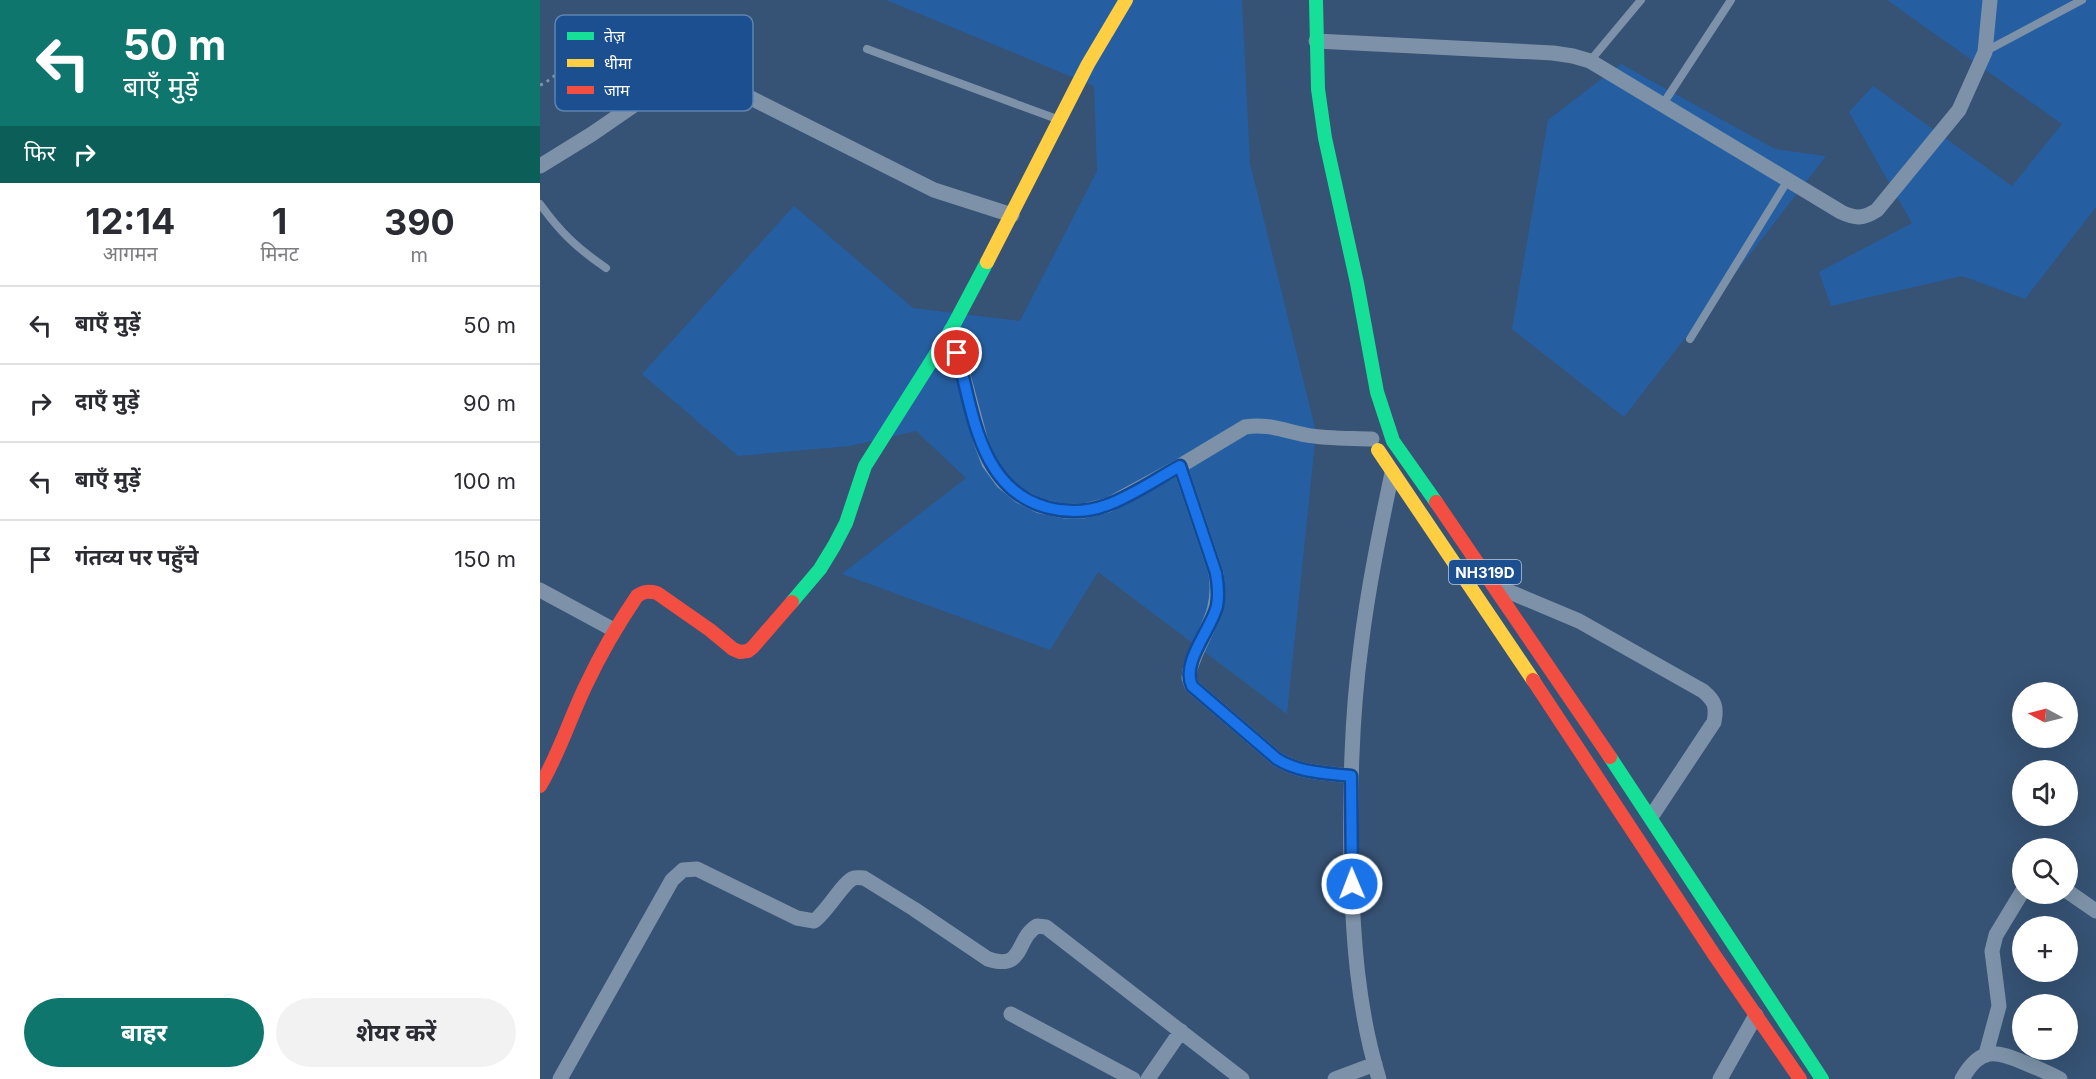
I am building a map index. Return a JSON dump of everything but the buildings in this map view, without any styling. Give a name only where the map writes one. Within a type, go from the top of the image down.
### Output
[{"type":"main road","points":[[540,786],[553,764],[586,685],[614,630],[642,592],[657,593],[733,649],[740,652],[748,651],[820,569],[846,523],[865,466],[951,330],[1088,64],[1126,0]]},
{"type":"main road","name":"NH319D","points":[[1316,0],[1318,88],[1325,138],[1384,419],[1399,450],[1495,586],[1651,817],[1822,1079]]},
{"type":"main road","name":"NH319D","points":[[1371,434],[1392,472],[1471,584],[1800,1079]]},
{"type":"street","points":[[1316,41],[1553,53],[1590,61],[1854,219],[1866,217],[1877,210],[1959,110],[1985,52],[1990,0]]},
{"type":"street","points":[[753,99],[934,190],[1012,215]]},
{"type":"street","points":[[540,166],[625,111]]},
{"type":"street","points":[[951,330],[989,463],[1003,482],[1020,496],[1048,508],[1083,511],[1108,505],[1245,427],[1257,425],[1323,438],[1371,434]]},
{"type":"street","points":[[1180,466],[1216,573],[1218,587],[1216,608],[1190,669],[1189,678],[1192,686],[1288,766],[1315,773],[1351,776]]},
{"type":"street","points":[[1335,1079],[1377,1072],[1362,1002],[1354,940],[1351,776],[1360,647],[1392,472]]},
{"type":"street","points":[[1495,586],[1579,621],[1713,699],[1717,711],[1714,722],[1651,817]]},
{"type":"street","points":[[540,590],[614,630]]},
{"type":"street","points":[[560,1079],[672,880],[683,870],[697,869],[806,921],[814,921],[821,916],[848,881],[855,877],[864,878],[996,962],[1007,962],[1016,957],[1031,929],[1037,926],[1046,927],[1242,1079]]},
{"type":"street","points":[[2078,899],[2096,911]]},
{"type":"street","points":[[1986,1054],[1999,1006],[1992,951],[1996,935],[2015,904]]},
{"type":"street","points":[[1011,1014],[1133,1079]]},
{"type":"street","points":[[1720,1079],[1756,1016]]},
{"type":"street","points":[[1148,1079],[1180,1031]]},
{"type":"street","points":[[1962,1079],[1975,1061],[1986,1054],[2002,1053],[2060,1079]]},
{"type":"lane","points":[[1590,61],[1641,0]]},
{"type":"lane","points":[[1663,104],[1731,0]]},
{"type":"lane","points":[[1985,52],[2082,0]]},
{"type":"lane","points":[[867,49],[1061,120]]},
{"type":"lane","points":[[1690,339],[1788,180]]},
{"type":"lane","points":[[540,204],[563,235],[578,249],[606,268]]},
{"type":"path","points":[[540,85],[555,76]]},
{"type":"shaded area","points":[[886,0],[1242,0],[1250,163],[1316,432],[1287,714],[1098,572],[1050,650],[842,574],[966,478],[916,431],[850,446],[738,456],[642,374],[794,206],[913,308],[1020,321],[1097,171],[1094,86]]},
{"type":"shaded area","points":[[1887,0],[2096,0],[2096,207],[2025,299],[1962,276],[1831,306],[1819,272],[1912,223],[1849,112],[1873,86],[2012,186],[2062,124]]},
{"type":"shaded area","points":[[1621,64],[1775,149],[1826,156],[1624,417],[1512,329],[1548,120]]},
{"type":"traffic: fast","points":[[1316,0],[1318,89],[1325,138],[1357,283],[1377,392],[1393,441],[1436,502]]},
{"type":"traffic: fast","points":[[792,602],[820,569],[834,546],[846,523],[865,466],[951,330],[987,262]]},
{"type":"traffic: fast","points":[[1610,757],[1822,1079]]},
{"type":"traffic: slow","points":[[987,262],[1088,64],[1126,0]]},
{"type":"traffic: slow","points":[[1378,450],[1533,680]]},
{"type":"traffic: jam","points":[[1436,502],[1610,757]]},
{"type":"traffic: jam","points":[[540,786],[598,662],[616,628],[637,596],[647,592],[657,593],[740,652],[748,651],[753,647],[792,602]]},
{"type":"traffic: jam","points":[[1533,680],[1715,956],[1800,1079]]},
{"type":"route","points":[[957,353],[989,463],[1003,482],[1020,496],[1041,506],[1064,511],[1083,511],[1108,505],[1180,466],[1216,573],[1218,587],[1216,608],[1190,669],[1189,678],[1192,686],[1288,766],[1315,773],[1351,776],[1352,884]]}]
